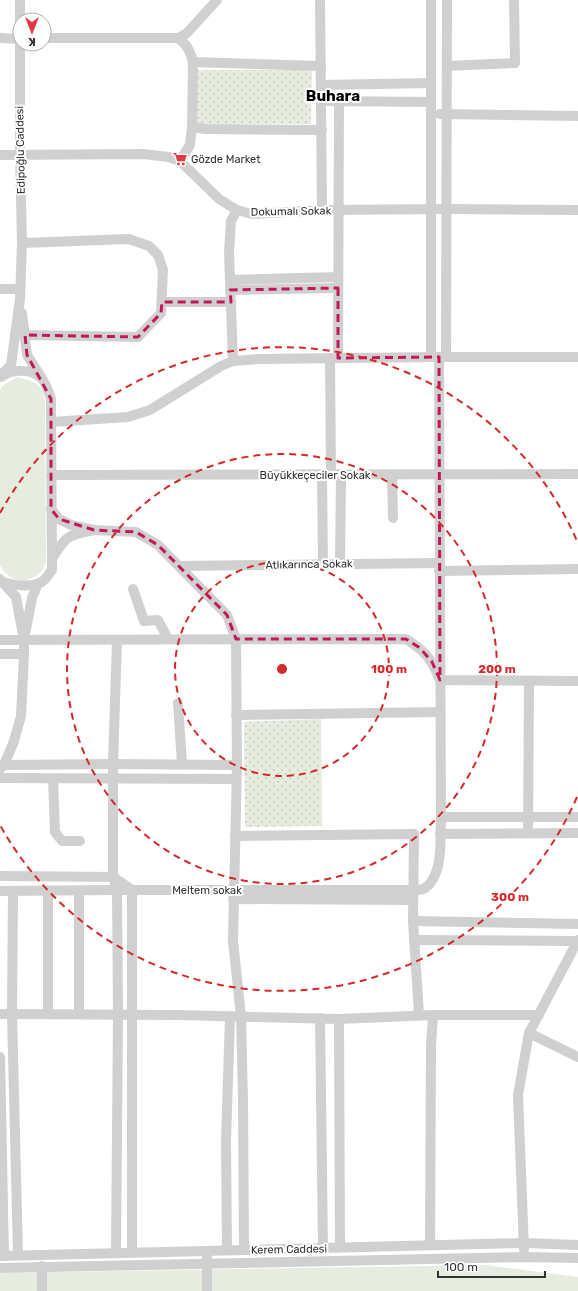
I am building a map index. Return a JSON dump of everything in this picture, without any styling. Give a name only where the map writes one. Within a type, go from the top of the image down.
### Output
[{"type":"street","name":"Edipoğlu Caddesi","points":[[20,0],[20,12]]},
{"type":"street","points":[[178,38],[187,33],[217,0]]},
{"type":"street","points":[[320,0],[322,210]]},
{"type":"street","points":[[431,0],[431,209],[439,357]]},
{"type":"street","points":[[413,895],[424,889],[432,882],[437,871],[440,858],[441,817],[438,474],[439,357],[446,209],[447,0]]},
{"type":"street","points":[[447,66],[515,63],[514,0]]},
{"type":"street","points":[[0,38],[12,38]]},
{"type":"street","points":[[52,38],[178,38],[184,41],[190,51],[193,62],[192,127],[190,145],[180,161]]},
{"type":"street","name":"Edipoğlu Caddesi","points":[[20,52],[22,243],[20,294]]},
{"type":"street","points":[[193,62],[321,66]]},
{"type":"street","points":[[321,85],[431,83]]},
{"type":"street","points":[[322,101],[431,102]]},
{"type":"street","points":[[323,564],[331,474],[334,358],[338,288],[339,102]]},
{"type":"street","points":[[431,113],[578,116]]},
{"type":"street","points":[[192,127],[205,129],[322,130]]},
{"type":"street","name":"Dokumalı Sokak","points":[[0,155],[143,154],[169,157],[180,161],[219,199],[237,210],[252,214],[322,210],[578,210]]},
{"type":"street","points":[[233,361],[229,253],[231,221],[237,210]]},
{"type":"street","points":[[22,243],[129,239],[149,246],[158,255],[163,270],[161,313],[138,337],[25,336]]},
{"type":"street","points":[[230,285],[338,277]]},
{"type":"street","points":[[230,285],[338,288]]},
{"type":"street","points":[[0,289],[20,294]]},
{"type":"street","points":[[1,581],[14,586],[30,586],[44,581],[52,570],[51,399],[42,379],[28,355],[20,294]]},
{"type":"street","points":[[0,377],[11,365],[20,294]]},
{"type":"street","points":[[162,302],[231,302]]},
{"type":"street","points":[[51,422],[128,417],[150,410],[221,366],[233,361],[259,359],[334,358],[578,357]]},
{"type":"street","points":[[0,377],[7,373],[30,372],[42,379]]},
{"type":"street","points":[[331,474],[340,564]]},
{"type":"street","points":[[392,474],[393,518]]},
{"type":"street","name":"Büyükkeçeciler Sokak","points":[[51,475],[578,474]]},
{"type":"street","points":[[52,509],[59,519],[71,525],[94,530],[136,532],[158,545],[227,615],[236,639],[237,765],[233,941],[241,1016],[244,1250]]},
{"type":"street","points":[[52,559],[60,545],[68,537],[94,530]]},
{"type":"street","name":"Atlıkarınca Sokak","points":[[179,566],[340,564],[578,569]]},
{"type":"street","points":[[1,581],[16,597],[24,640],[21,716],[14,741],[2,767],[113,764],[237,765]]},
{"type":"street","points":[[24,640],[32,598],[38,583]]},
{"type":"street","points":[[134,588],[144,621],[158,620],[168,640]]},
{"type":"street","points":[[0,640],[406,638],[424,652],[432,662],[440,680]]},
{"type":"street","points":[[116,1253],[118,1015],[117,890],[113,877],[113,764],[117,640]]},
{"type":"street","points":[[0,654],[24,654]]},
{"type":"street","points":[[440,680],[578,681]]},
{"type":"street","points":[[528,833],[529,681]]},
{"type":"street","points":[[178,703],[182,764]]},
{"type":"street","points":[[236,715],[440,712]]},
{"type":"street","points":[[0,778],[236,779]]},
{"type":"street","points":[[53,779],[55,832],[62,841],[80,841]]},
{"type":"street","points":[[441,817],[578,816]]},
{"type":"street","points":[[440,834],[578,833]]},
{"type":"street","points":[[235,836],[414,834],[413,921],[419,1016]]},
{"type":"street","points":[[0,876],[113,877],[132,890],[132,1252]]},
{"type":"street","name":"Meltem sokak","points":[[0,891],[132,890],[234,894],[413,895]]},
{"type":"street","points":[[13,891],[12,1014],[18,1255]]},
{"type":"street","points":[[48,891],[48,1014]]},
{"type":"street","points":[[79,891],[79,1014]]},
{"type":"street","points":[[413,921],[578,924]]},
{"type":"street","points":[[414,940],[578,941],[529,1034],[518,1095],[525,1256]]},
{"type":"street","points":[[0,1014],[133,1014],[339,1019],[433,1015],[539,1014]]},
{"type":"street","points":[[430,1245],[433,1015]]},
{"type":"street","points":[[227,1250],[226,1141],[230,1016]]},
{"type":"street","points":[[320,1018],[323,1248]]},
{"type":"street","points":[[339,1019],[340,1247]]},
{"type":"street","points":[[529,1034],[578,1057]]},
{"type":"street","points":[[0,1057],[2,1256]]},
{"type":"street","name":"Kerem Caddesi","points":[[2,1256],[524,1243],[578,1245]]},
{"type":"street","points":[[207,1250],[207,1291]]},
{"type":"street","name":"Kerem Caddesi","points":[[0,1268],[525,1256],[578,1258]]},
{"type":"street","points":[[42,1266],[42,1291]]},
{"type":"highlighted area","points":[[338,288],[338,358],[439,357],[440,680],[432,662],[420,648],[406,639],[236,639],[227,615],[158,545],[136,532],[94,530],[59,519],[51,509],[51,399],[27,355],[25,335],[138,337],[161,313],[162,302],[231,302],[230,290]]},
{"type":"shaded area","points":[[196,70],[312,70],[311,124],[196,124]]},
{"type":"shaded area","points":[[17,377],[37,384],[42,391],[45,402],[46,562],[43,569],[37,575],[26,580],[14,579],[8,576],[0,565],[0,390],[2,386]]},
{"type":"shaded area","points":[[321,719],[322,826],[245,827],[244,722]]},
{"type":"shaded area","points":[[485,1265],[578,1277],[578,1291],[0,1291],[0,1273]]},
{"type":"place","name":"Gözde Market","points":[[180,159]]},
{"type":"district","name":"Buhara","points":[[333,96]]}]
